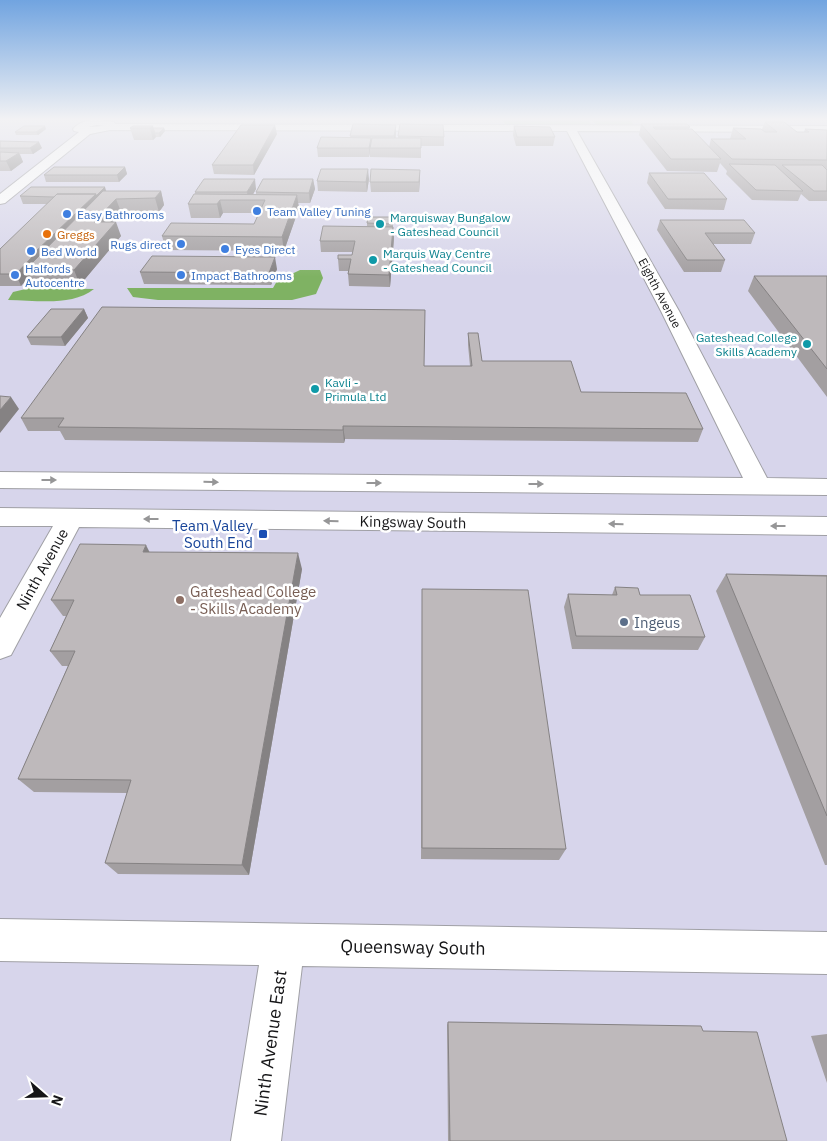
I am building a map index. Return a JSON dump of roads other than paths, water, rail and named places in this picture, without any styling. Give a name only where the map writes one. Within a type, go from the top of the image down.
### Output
[{"type":"street","points":[[0,200],[37,171]]},
{"type":"street","name":"Eighth Avenue","points":[[594,171],[670,311],[759,486]]},
{"type":"street","points":[[0,480],[827,487]]},
{"type":"street","name":"Kingsway South","points":[[0,517],[827,526]]},
{"type":"street","name":"Ninth Avenue","points":[[0,646],[70,518]]},
{"type":"street","name":"Queensway South","points":[[0,940],[827,954]]},
{"type":"street","name":"Ninth Avenue East","points":[[256,1141],[283,946]]},
{"type":"place","name":"Team Valley Tuning","points":[[257,211]]},
{"type":"place","name":"Easy Bathrooms","points":[[67,214]]},
{"type":"place","name":"Marquisway Bungalow - Gateshead Council","points":[[380,224]]},
{"type":"place","name":"Greggs","points":[[47,234]]},
{"type":"place","name":"Rugs direct","points":[[181,244]]},
{"type":"place","name":"Eyes Direct","points":[[225,249]]},
{"type":"place","name":"Bed World","points":[[31,251]]},
{"type":"place","name":"Marquis Way Centre - Gateshead Council","points":[[373,260]]},
{"type":"place","name":"Halfords Autocentre","points":[[15,275]]},
{"type":"place","name":"Impact Bathrooms","points":[[181,275]]},
{"type":"place","name":"Gateshead College Skills Academy","points":[[807,344]]},
{"type":"place","name":"Kavli - Primula Ltd","points":[[315,389]]},
{"type":"place","name":"Team Valley South End","points":[[263,534]]},
{"type":"place","name":"Gateshead College - Skills Academy","points":[[180,600]]},
{"type":"place","name":"Ingeus","points":[[624,622]]}]
